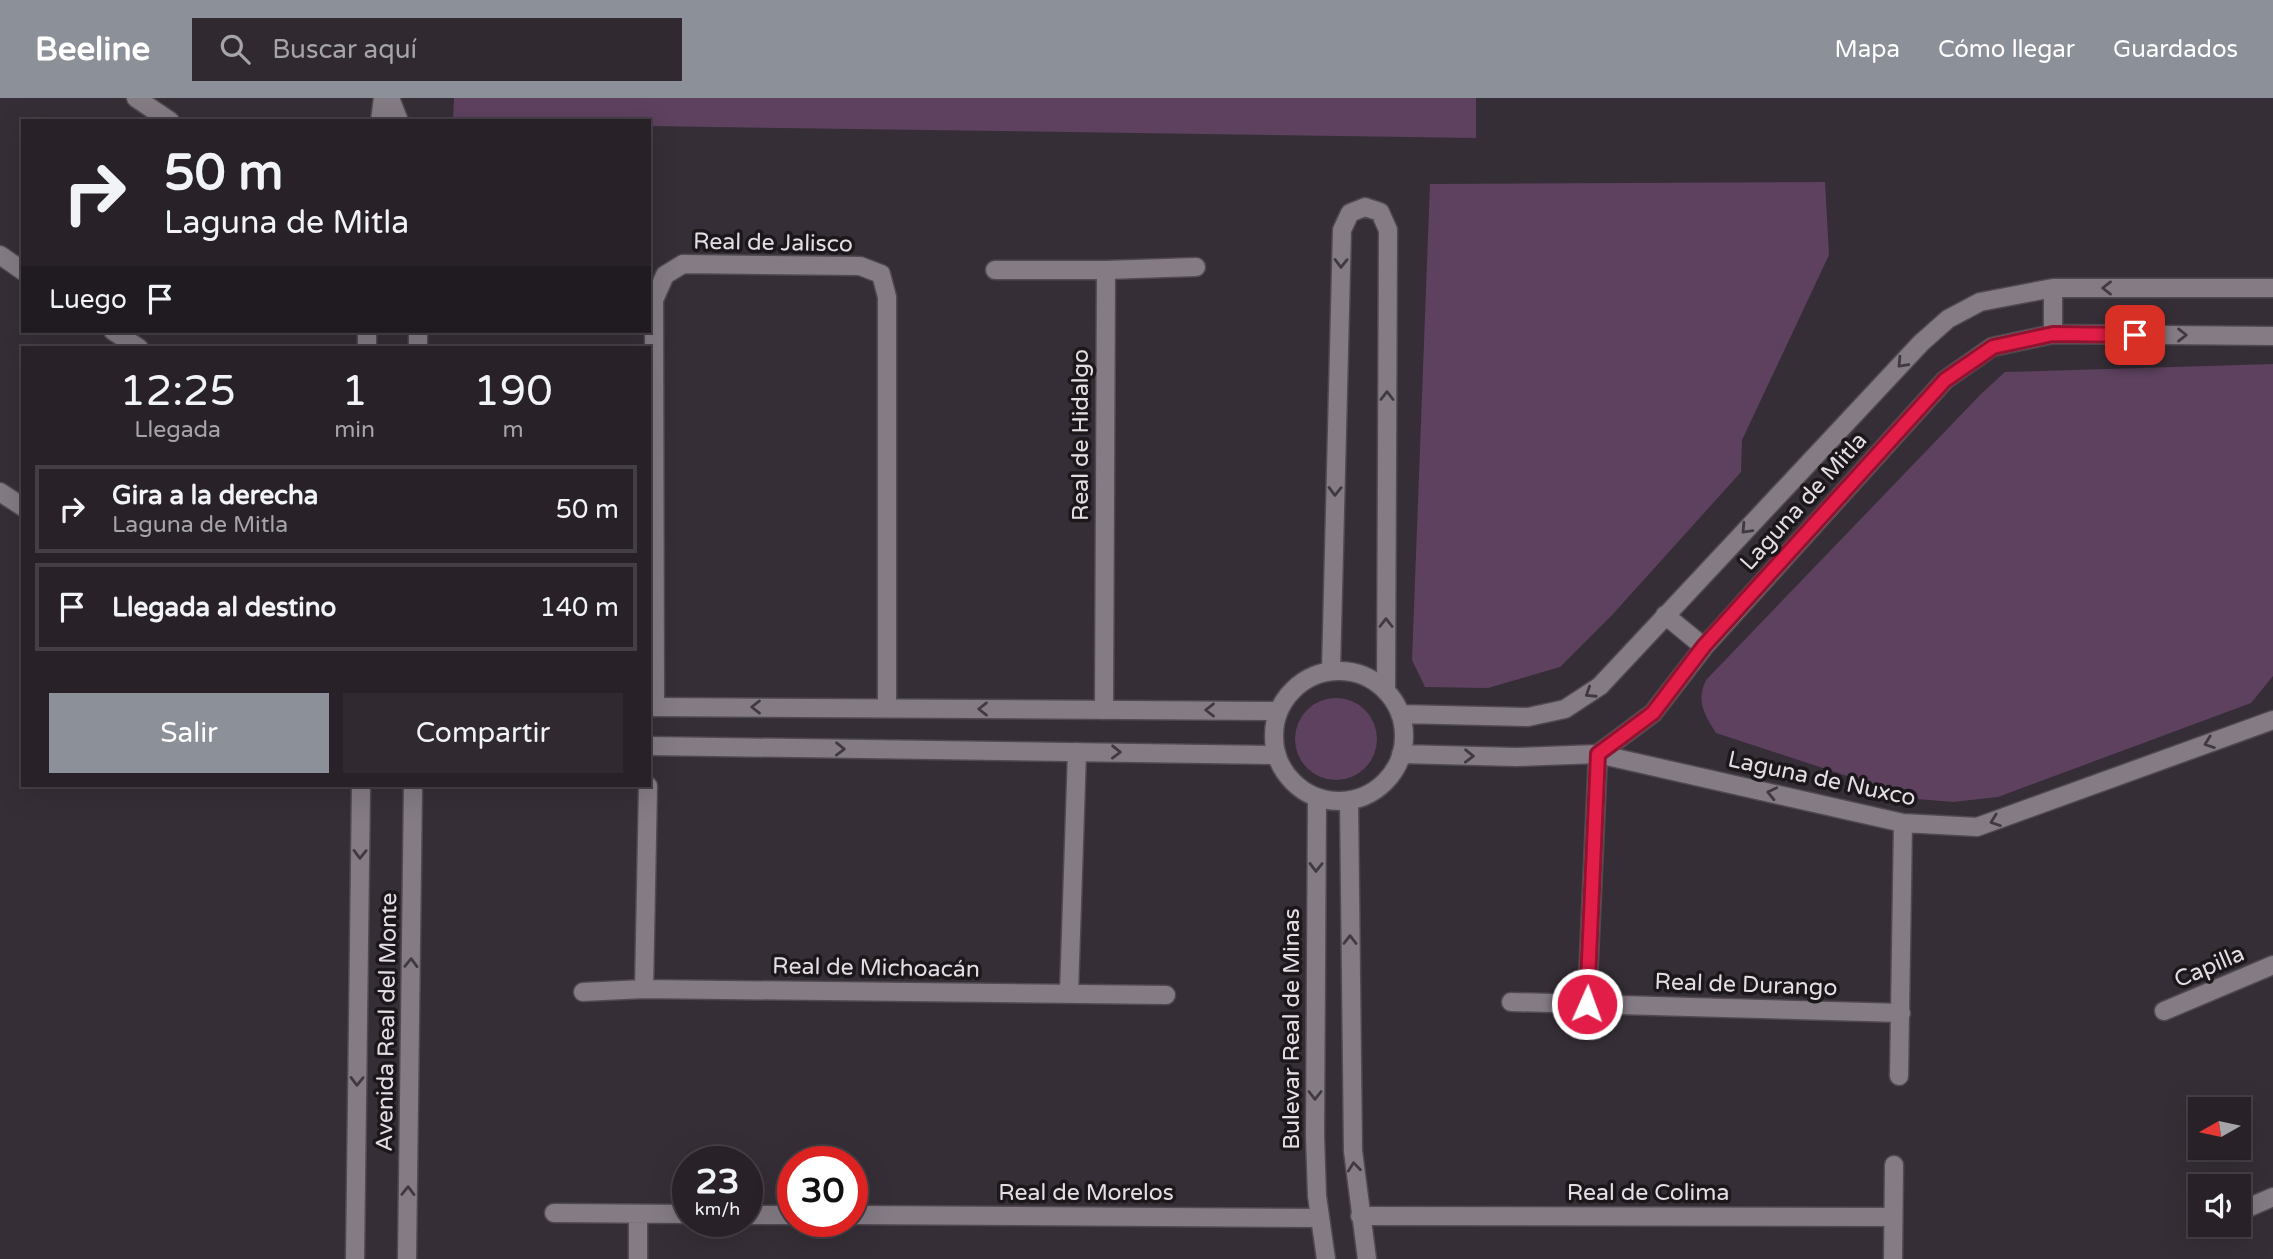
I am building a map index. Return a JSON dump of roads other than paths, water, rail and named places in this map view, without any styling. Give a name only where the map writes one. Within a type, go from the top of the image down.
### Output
[{"type":"street","points":[[136,98],[167,119]]},
{"type":"street","points":[[380,119],[383,98]]},
{"type":"street","points":[[390,98],[397,119]]},
{"type":"street","points":[[1331,671],[1342,230],[1350,213],[1365,207],[1380,212],[1388,230],[1386,691]]},
{"type":"street","points":[[0,256],[21,270]]},
{"type":"street","name":"Real de Jalisco","points":[[652,707],[654,300],[665,275],[684,264],[860,266],[881,274],[887,297],[887,708]]},
{"type":"street","points":[[995,270],[1196,267]]},
{"type":"street","name":"Real de Hidalgo","points":[[1104,710],[1106,270]]},
{"type":"street","points":[[2053,288],[2053,334]]},
{"type":"street","name":"Laguna de Mitla","points":[[1400,714],[1528,717],[1565,709],[1600,686],[1921,343],[1948,319],[1980,302],[2053,288],[2273,288]]},
{"type":"street","points":[[116,333],[136,346]]},
{"type":"street","name":"Laguna de Mitla","points":[[1598,754],[1653,713],[1704,646],[1945,380],[1993,347],[2053,334],[2273,336]]},
{"type":"street","points":[[0,492],[21,506]]},
{"type":"street","points":[[1665,615],[1704,646]]},
{"type":"street","points":[[1331,671],[1351,672],[1370,679],[1386,691],[1400,714],[1404,734],[1401,754],[1394,771],[1382,785],[1366,795],[1349,800],[1317,799],[1283,770],[1277,755],[1275,725],[1279,711],[1288,696],[1300,684],[1314,676],[1331,671]]},
{"type":"street","points":[[652,707],[1279,711]]},
{"type":"street","name":"Laguna de Nuxco","points":[[1598,754],[1903,823],[1977,827],[2273,720]]},
{"type":"street","points":[[651,746],[1277,755]]},
{"type":"street","points":[[1069,993],[1077,751]]},
{"type":"street","points":[[1401,754],[1516,757],[1598,754],[1587,1004]]},
{"type":"street","name":"Avenida Real del Monte","points":[[355,1259],[361,787]]},
{"type":"street","name":"Avenida Real del Monte","points":[[407,1259],[414,787]]},
{"type":"street","points":[[644,989],[648,787]]},
{"type":"street","name":"Bulevar Real de Minas","points":[[1317,799],[1315,1136],[1320,1219],[1326,1259]]},
{"type":"street","points":[[1349,800],[1353,1152],[1367,1259]]},
{"type":"street","points":[[1899,1076],[1903,823]]},
{"type":"street","name":"Capilla","points":[[2164,1011],[2273,965]]},
{"type":"street","name":"Real de Michoacán","points":[[583,992],[644,989],[1166,995]]},
{"type":"street","name":"Real de Durango","points":[[1511,1002],[1901,1013]]},
{"type":"street","points":[[1893,1259],[1894,1165]]},
{"type":"street","points":[[2251,1206],[2273,1197]]},
{"type":"street","points":[[554,1213],[672,1214]]},
{"type":"street","points":[[638,1214],[638,1259]]},
{"type":"street","name":"Real de Morelos","points":[[868,1215],[1320,1219]]},
{"type":"street","name":"Real de Colima","points":[[1360,1216],[1893,1217]]}]
